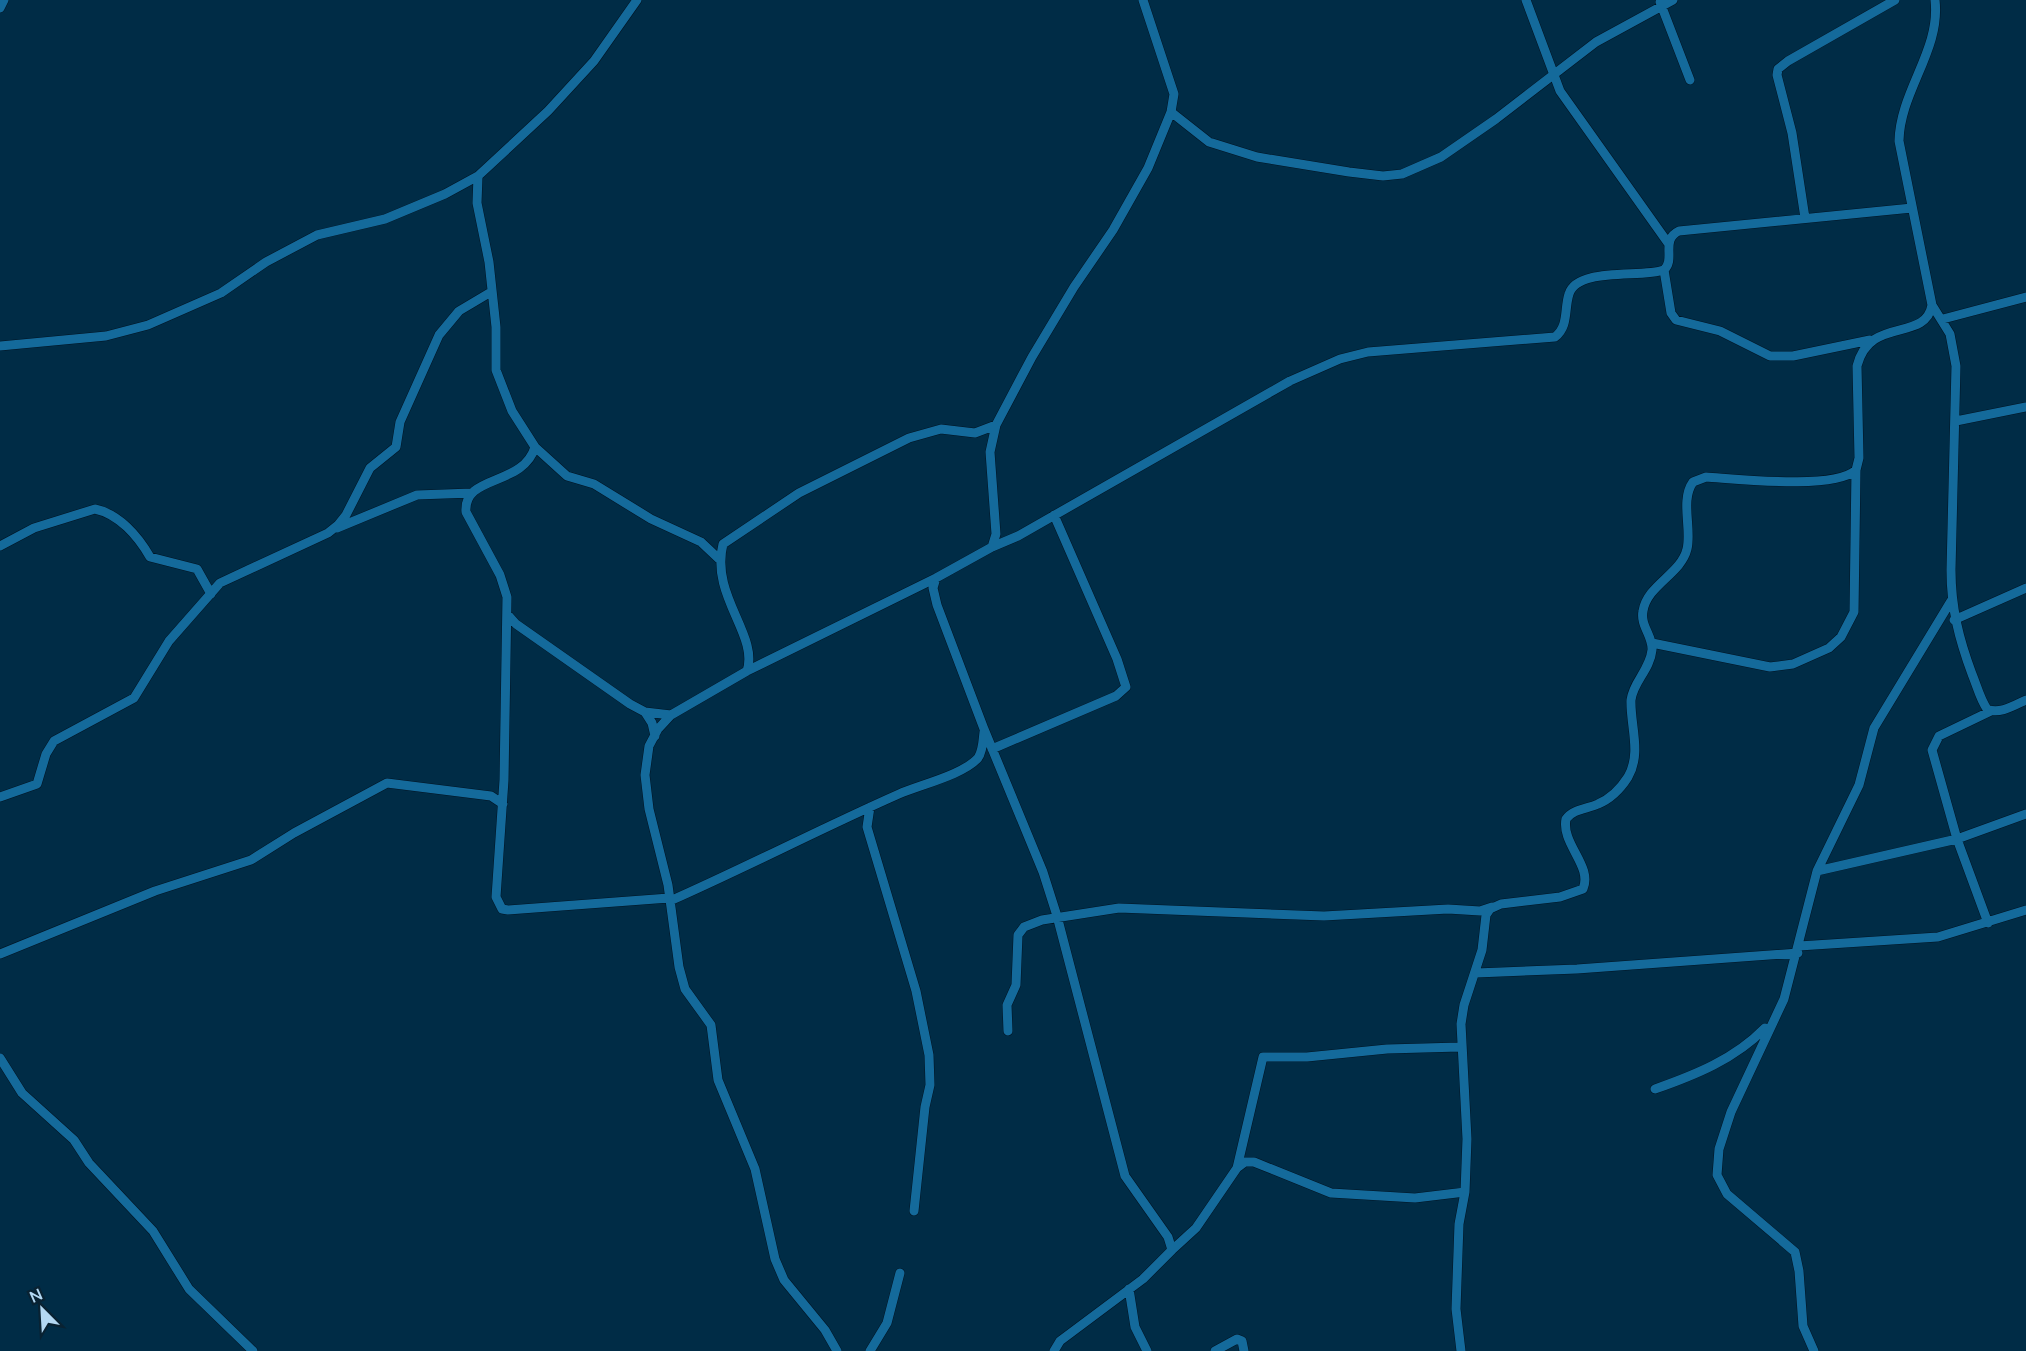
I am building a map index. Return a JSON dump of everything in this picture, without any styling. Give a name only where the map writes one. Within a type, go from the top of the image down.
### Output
[{"type":"street","points":[[0,8],[4,0]]},
{"type":"street","points":[[0,346],[106,336],[148,325],[221,293],[266,262],[317,235],[392,217],[478,176],[516,142],[594,61],[636,0]]},
{"type":"street","points":[[992,547],[996,534],[990,452],[996,425],[1044,337],[1137,189],[1171,112],[1174,94],[1143,0]]},
{"type":"street","points":[[837,1351],[825,1330],[784,1281],[775,1259],[755,1169],[718,1080],[717,1052],[711,1025],[685,989],[679,967],[668,885],[649,809],[645,775],[649,746],[671,715],[747,671],[936,578],[1054,515],[1290,381],[1340,359],[1389,350],[1555,337],[1564,326],[1571,289],[1582,279],[1664,270],[1669,266],[1668,243],[1589,134],[1553,77],[1526,0]]},
{"type":"street","points":[[1171,112],[1197,135],[1220,147],[1257,157],[1383,176],[1402,174],[1441,157],[1553,77],[1596,42],[1660,3],[1672,0]]},
{"type":"street","points":[[1805,218],[1792,132],[1777,75],[1778,69],[1788,61],[1896,0]]},
{"type":"street","points":[[1664,270],[1671,313],[1676,320],[1720,331],[1770,356],[1793,356],[1870,340],[1923,322],[1930,314],[1932,305],[1899,141],[1899,127],[1905,101],[1935,31],[1935,0]]},
{"type":"street","points":[[1660,3],[1690,80]]},
{"type":"street","points":[[478,176],[477,203],[489,262],[497,351],[496,370],[500,385],[535,447],[567,476],[594,484],[651,519],[701,542],[723,544],[800,493],[909,438],[941,429],[975,433],[996,425]]},
{"type":"street","points":[[1668,243],[1673,234],[1686,230],[1912,208]]},
{"type":"street","points":[[334,530],[346,515],[370,468],[396,447],[400,422],[439,335],[459,311],[491,292]]},
{"type":"street","points":[[1943,319],[2026,297]]},
{"type":"street","points":[[1932,305],[1943,319],[1954,351],[1956,421],[1951,601],[1954,620],[1979,693],[1984,704],[1991,711]]},
{"type":"street","points":[[1652,643],[1770,667],[1792,664],[1829,648],[1841,637],[1854,612],[1856,470],[1859,458],[1857,366],[1870,340]]},
{"type":"street","points":[[1956,421],[2026,406]]},
{"type":"street","points":[[0,796],[37,784],[46,754],[54,741],[134,698],[169,641],[225,580],[417,495],[472,493],[528,464],[535,447]]},
{"type":"street","points":[[1008,1031],[1007,1005],[1016,984],[1020,930],[1057,916],[1119,908],[1324,916],[1448,909],[1480,911],[1494,906],[1560,897],[1583,889],[1585,876],[1565,832],[1566,819],[1569,814],[1610,797],[1629,775],[1635,742],[1631,698],[1636,684],[1647,668],[1652,643],[1642,618],[1643,610],[1650,595],[1685,556],[1688,547],[1688,496],[1693,482],[1706,477],[1801,481],[1838,479],[1856,470]]},
{"type":"street","points":[[472,493],[465,504],[466,512],[500,575],[507,597],[503,804],[496,885],[496,897],[502,909],[670,900],[747,867],[870,807],[957,771],[978,758],[994,754],[1116,696],[1126,687],[1117,659],[1054,515]]},
{"type":"street","points":[[0,546],[34,528],[94,509],[103,511],[123,523],[150,557],[197,569],[211,594]]},
{"type":"street","points":[[701,542],[719,560]]},
{"type":"street","points":[[723,544],[719,560],[728,602],[751,654],[747,671]]},
{"type":"street","points":[[936,578],[933,588],[937,605],[984,729],[1043,872],[1057,916],[1125,1176],[1168,1237],[1172,1250]]},
{"type":"street","points":[[1954,620],[2026,588]]},
{"type":"street","points":[[1814,1351],[1803,1326],[1799,1271],[1795,1252],[1727,1194],[1717,1175],[1719,1149],[1731,1112],[1771,1022],[1784,999],[1817,871],[1859,785],[1874,728],[1951,601]]},
{"type":"street","points":[[507,615],[516,624],[645,712],[652,723],[655,736]]},
{"type":"street","points":[[1988,923],[1957,838],[1932,750],[1939,736],[1991,711],[2003,710],[2026,700]]},
{"type":"street","points":[[645,712],[671,715]]},
{"type":"street","points":[[978,758],[982,749],[984,729]]},
{"type":"street","points":[[0,954],[155,891],[251,860],[294,833],[387,783],[491,796],[503,804]]},
{"type":"street","points":[[870,807],[867,821],[875,859],[916,991],[929,1055],[930,1084],[925,1107],[914,1211]]},
{"type":"street","points":[[1817,871],[1957,838],[2026,814]]},
{"type":"street","points":[[853,815],[867,821]]},
{"type":"street","points":[[1461,1351],[1456,1309],[1459,1224],[1465,1192],[1467,1139],[1461,1047],[1464,1005],[1476,972],[1486,915],[1494,906]]},
{"type":"street","points":[[1476,972],[1577,969],[1938,937],[2026,910]]},
{"type":"street","points":[[1655,1089],[1691,1076],[1726,1058],[1745,1046],[1771,1022]]},
{"type":"street","points":[[1237,1168],[1263,1057],[1307,1057],[1387,1049],[1461,1047]]},
{"type":"street","points":[[0,1058],[22,1093],[74,1140],[89,1163],[153,1231],[189,1289],[253,1351]]},
{"type":"street","points":[[1054,1351],[1060,1341],[1170,1256],[1172,1250],[1196,1228],[1237,1168],[1245,1162],[1254,1162],[1331,1193],[1415,1198],[1465,1192]]},
{"type":"street","points":[[870,1351],[887,1323],[900,1273]]},
{"type":"street","points":[[1129,1289],[1135,1327],[1147,1351]]},
{"type":"street","points":[[1215,1351],[1237,1339],[1242,1341],[1244,1351]]}]
